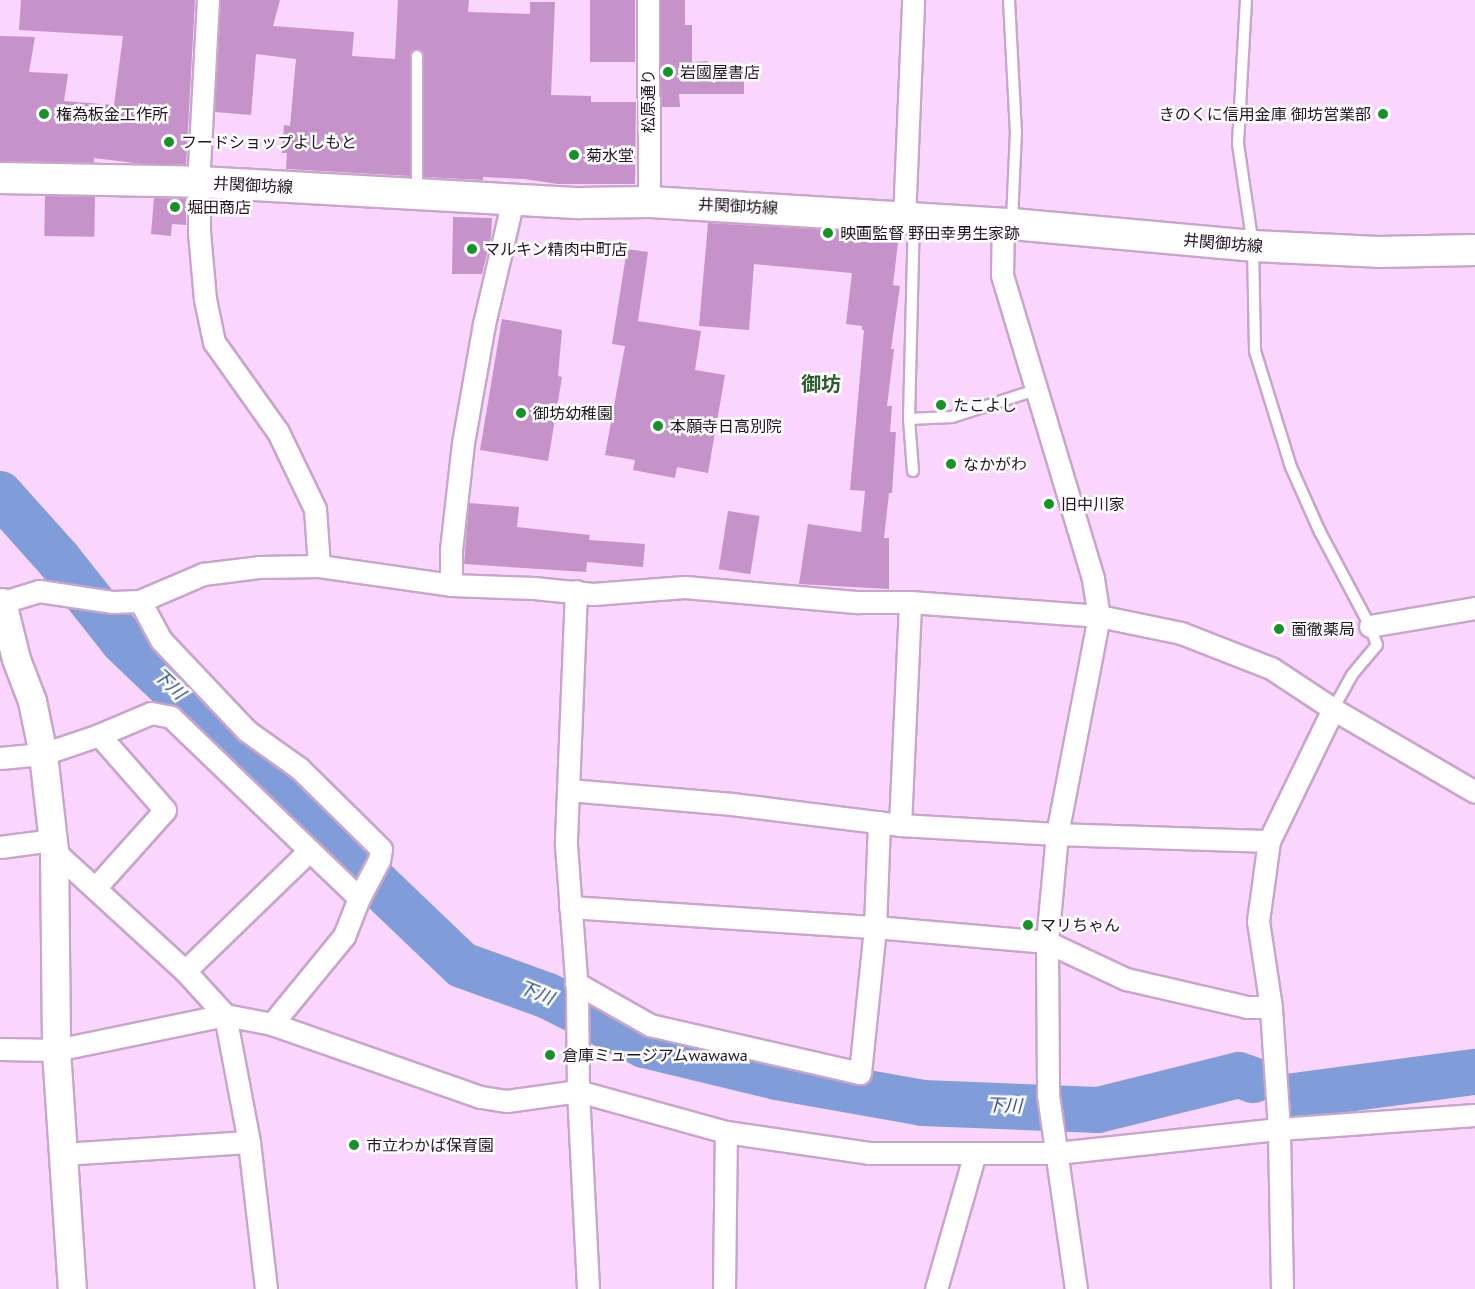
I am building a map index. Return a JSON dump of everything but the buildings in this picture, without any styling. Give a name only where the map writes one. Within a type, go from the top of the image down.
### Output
[{"type":"main road","name":"井関御坊線","points":[[0,178],[200,182],[579,203],[649,202],[1007,224],[1253,246],[1378,252],[1475,250]]},
{"type":"street","points":[[208,0],[199,232],[205,299],[214,342],[278,432],[315,509],[319,566]]},
{"type":"street","name":"松原通り","points":[[648,0],[649,202]]},
{"type":"street","points":[[909,219],[912,0]]},
{"type":"street","points":[[451,585],[451,550],[463,442],[484,324],[513,199]]},
{"type":"street","points":[[1007,224],[1002,274],[1093,579],[1099,616],[1057,834],[1047,942],[1048,1095],[1076,1289]]},
{"type":"street","points":[[72,1289],[56,1050],[53,845],[43,754],[32,701],[16,659],[1,602],[39,591],[53,591],[113,602],[140,601],[203,574],[259,567],[319,566],[451,585],[576,591],[593,594],[685,586],[858,602],[910,602],[1099,616],[1181,633],[1272,668],[1334,709],[1475,792]]},
{"type":"street","points":[[576,591],[566,845],[577,988],[578,1091],[588,1289]]},
{"type":"street","points":[[140,601],[160,640],[247,731],[299,768],[381,849],[379,860],[361,894],[344,936],[272,1024]]},
{"type":"street","points":[[577,988],[650,1025],[860,1073],[875,927],[890,823],[910,602]]},
{"type":"street","points":[[1370,626],[1475,608]]},
{"type":"street","points":[[1282,1289],[1279,1129],[1270,1007],[1258,921],[1269,841],[1334,709]]},
{"type":"street","points":[[1,756],[43,754],[151,714],[171,717],[309,851],[361,894]]},
{"type":"street","points":[[96,887],[165,810],[99,735]]},
{"type":"street","points":[[569,790],[732,804],[890,823],[1057,834],[1269,841]]},
{"type":"street","points":[[0,847],[53,845],[185,971],[225,1015],[249,1142],[266,1289]]},
{"type":"street","points":[[185,971],[309,851]]},
{"type":"street","points":[[570,907],[875,927],[1047,942],[1126,979],[1247,1007],[1270,1007]]},
{"type":"street","points":[[0,1048],[56,1050],[225,1015],[272,1024],[482,1097],[507,1101],[578,1091],[726,1132],[870,1153],[1057,1153],[1279,1129],[1475,1115]]},
{"type":"street","points":[[724,1289],[726,1132]]},
{"type":"street","points":[[62,1154],[249,1142]]},
{"type":"street","points":[[936,1289],[975,1153]]},
{"type":"lane","points":[[1007,224],[1016,132],[1009,0]]},
{"type":"lane","points":[[1246,0],[1238,144],[1253,246],[1255,351],[1291,467],[1320,532],[1370,626],[1377,645],[1352,675],[1334,709]]},
{"type":"lane","points":[[417,56],[417,194]]},
{"type":"lane","points":[[909,219],[909,419],[913,471]]},
{"type":"lane","points":[[909,419],[952,417],[1036,390]]},
{"type":"waterway","name":"下川","points":[[0,494],[59,560],[123,641],[462,965],[548,996],[644,1045],[777,1077],[923,1103],[1098,1110],[1239,1075],[1253,1080]]},
{"type":"waterway","name":"下川","points":[[1294,1096],[1475,1072]]},
{"type":"place","name":"岩國屋書店","points":[[668,72]]},
{"type":"place","name":"権為板金工作所","points":[[44,114]]},
{"type":"place","name":"きのくに信用金庫 御坊営業部","points":[[1383,114]]},
{"type":"place","name":"フードショップよしもと","points":[[169,142]]},
{"type":"place","name":"菊水堂","points":[[574,155]]},
{"type":"place","name":"堀田商店","points":[[175,207]]},
{"type":"place","name":"映画監督 野田幸男生家跡","points":[[828,233]]},
{"type":"place","name":"マルキン精肉中町店","points":[[472,249]]},
{"type":"place","name":"たこよし","points":[[941,405]]},
{"type":"place","name":"御坊幼稚園","points":[[521,413]]},
{"type":"place","name":"本願寺日高別院","points":[[658,426]]},
{"type":"place","name":"なかがわ","points":[[951,464]]},
{"type":"place","name":"旧中川家","points":[[1049,504]]},
{"type":"place","name":"薗徹薬局","points":[[1279,629]]},
{"type":"place","name":"マリちゃん","points":[[1028,925]]},
{"type":"place","name":"倉庫ミュージアムwawawa","points":[[550,1055]]},
{"type":"place","name":"市立わかば保育園","points":[[354,1145]]},
{"type":"district","name":"御坊","points":[[821,384]]}]
